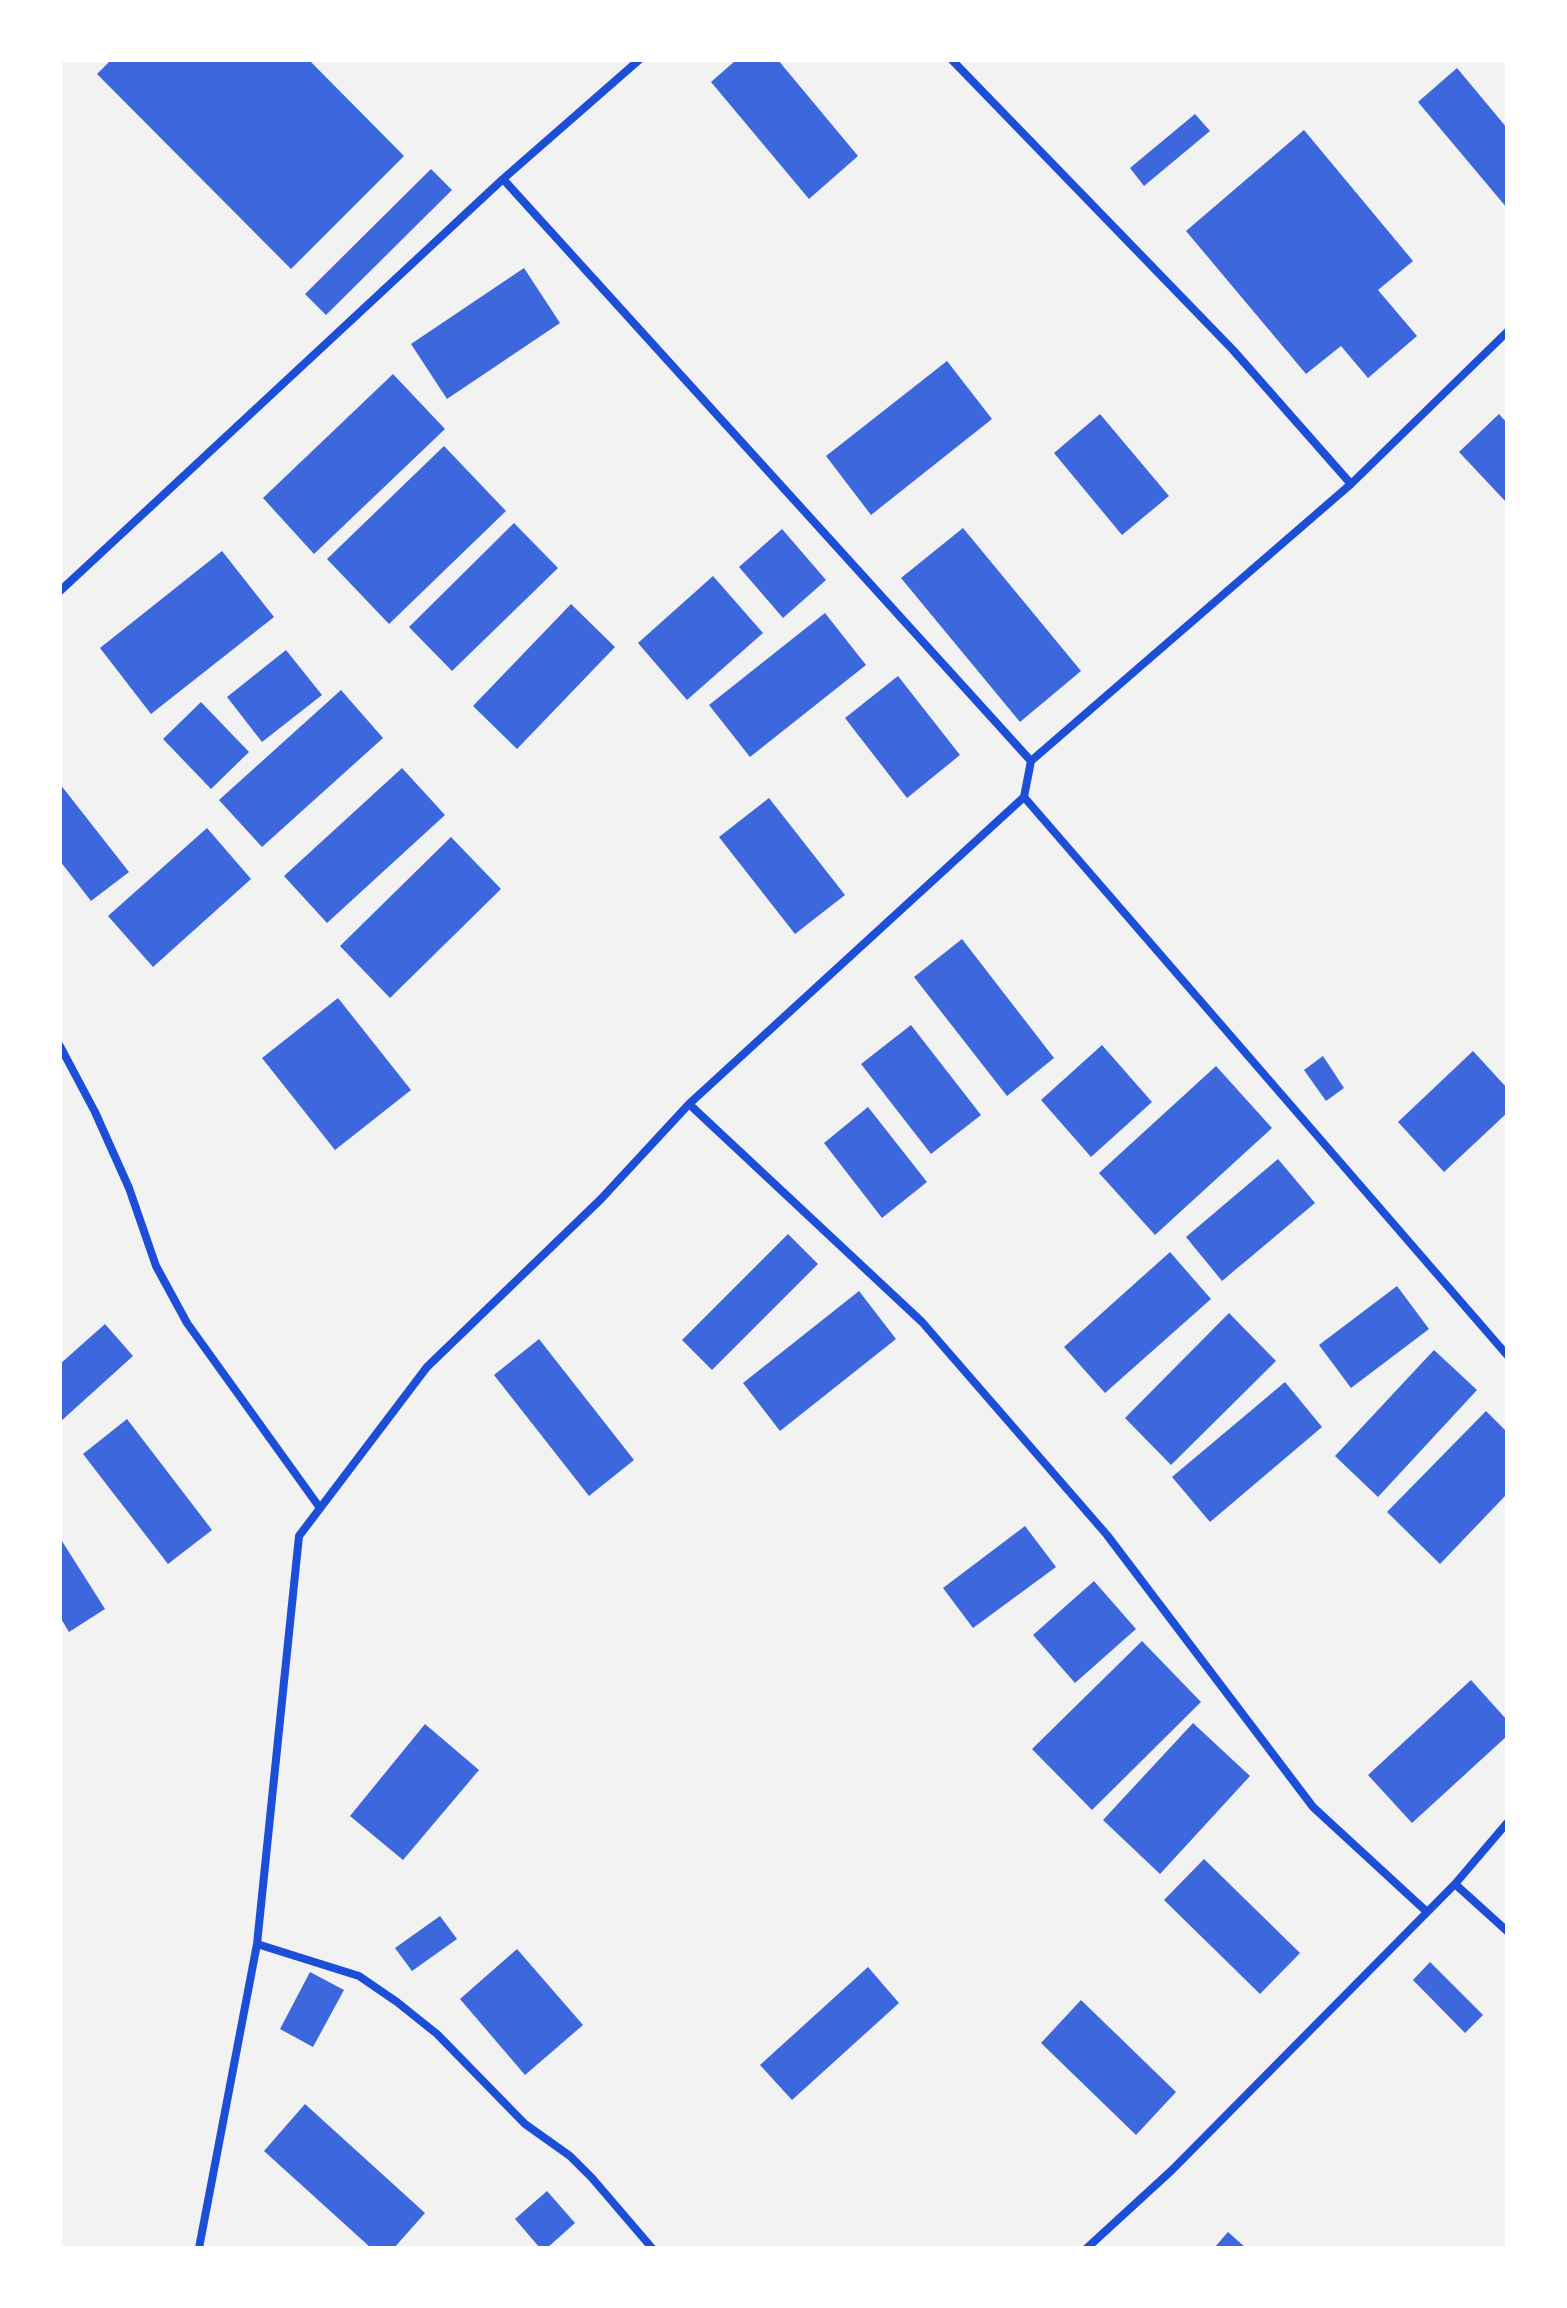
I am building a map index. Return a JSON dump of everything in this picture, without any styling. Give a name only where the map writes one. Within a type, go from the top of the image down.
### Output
[{"type":"street","points":[[60,591],[503,179],[639,60]]},
{"type":"street","points":[[952,60],[1233,350],[1351,484]]},
{"type":"street","points":[[503,179],[1031,761]]},
{"type":"street","points":[[199,2248],[257,1944],[299,1536],[427,1367],[601,1199],[689,1104],[1024,797],[1031,761],[1351,484],[1507,332]]},
{"type":"street","points":[[1024,797],[1507,1355]]},
{"type":"street","points":[[60,1046],[95,1112],[129,1188],[156,1266],[187,1323],[320,1508]]},
{"type":"street","points":[[689,1104],[922,1322],[1107,1535],[1313,1807],[1427,1912]]},
{"type":"street","points":[[1087,2248],[1172,2170],[1455,1884],[1507,1823]]},
{"type":"street","points":[[1455,1884],[1507,1931]]},
{"type":"street","points":[[257,1944],[359,1976],[397,2002],[437,2034],[525,2124],[570,2156],[652,2248]]},
{"type":"building","points":[[111,60],[309,60],[404,156],[291,269],[97,74]]},
{"type":"building","points":[[736,60],[778,60],[858,156],[809,199],[711,82]]},
{"type":"building","points":[[1457,68],[1507,128],[1507,208],[1418,102]]},
{"type":"building","points":[[1195,114],[1210,131],[1144,186],[1130,168]]},
{"type":"building","points":[[1304,130],[1413,261],[1378,290],[1417,336],[1368,378],[1341,346],[1306,374],[1186,231]]},
{"type":"building","points":[[431,169],[452,190],[326,315],[305,294]]},
{"type":"building","points":[[524,268],[560,323],[447,399],[411,344]]},
{"type":"building","points":[[947,361],[992,419],[871,515],[826,456]]},
{"type":"building","points":[[393,374],[445,429],[314,554],[263,498]]},
{"type":"building","points":[[1100,414],[1169,496],[1122,535],[1054,453]]},
{"type":"building","points":[[1499,414],[1507,423],[1507,503],[1459,452]]},
{"type":"building","points":[[444,446],[506,511],[389,624],[327,559]]},
{"type":"building","points":[[514,523],[558,568],[452,671],[409,627]]},
{"type":"building","points":[[963,528],[1081,671],[1020,722],[901,578]]},
{"type":"building","points":[[782,529],[826,580],[783,618],[739,567]]},
{"type":"building","points":[[222,551],[274,617],[151,714],[100,648]]},
{"type":"building","points":[[713,576],[763,633],[687,700],[638,643]]},
{"type":"building","points":[[571,604],[615,647],[517,749],[473,706]]},
{"type":"building","points":[[825,613],[866,665],[750,757],[709,705]]},
{"type":"building","points":[[286,650],[322,695],[262,742],[227,697]]},
{"type":"building","points":[[898,676],[960,755],[907,798],[845,718]]},
{"type":"building","points":[[341,690],[383,738],[262,847],[219,800]]},
{"type":"building","points":[[201,702],[249,752],[211,789],[163,739]]},
{"type":"building","points":[[402,768],[445,815],[327,923],[284,876]]},
{"type":"building","points":[[60,784],[129,872],[91,901],[60,861]]},
{"type":"building","points":[[769,798],[845,895],[795,934],[719,837]]},
{"type":"building","points":[[207,828],[251,879],[153,967],[108,916]]},
{"type":"building","points":[[451,837],[501,889],[390,998],[340,946]]},
{"type":"building","points":[[962,939],[1054,1058],[1007,1096],[914,977]]},
{"type":"building","points":[[338,998],[411,1090],[335,1150],[262,1058]]},
{"type":"building","points":[[911,1025],[981,1115],[931,1154],[861,1064]]},
{"type":"building","points":[[1102,1045],[1152,1102],[1091,1157],[1041,1100]]},
{"type":"building","points":[[1473,1051],[1507,1088],[1507,1113],[1444,1172],[1398,1122]]},
{"type":"building","points":[[1323,1056],[1344,1088],[1326,1101],[1304,1070]]},
{"type":"building","points":[[1216,1066],[1272,1128],[1155,1235],[1099,1173]]},
{"type":"building","points":[[868,1107],[927,1182],[882,1218],[824,1143]]},
{"type":"building","points":[[1278,1159],[1315,1203],[1222,1281],[1186,1237]]},
{"type":"building","points":[[788,1234],[818,1264],[712,1370],[682,1340]]},
{"type":"building","points":[[1170,1252],[1211,1299],[1105,1393],[1064,1347]]},
{"type":"building","points":[[1397,1286],[1429,1329],[1351,1388],[1319,1345]]},
{"type":"building","points":[[859,1291],[896,1339],[780,1431],[743,1383]]},
{"type":"building","points":[[1229,1313],[1276,1361],[1171,1465],[1125,1418]]},
{"type":"building","points":[[105,1324],[133,1356],[60,1422],[60,1364]]},
{"type":"building","points":[[539,1339],[634,1460],[589,1496],[494,1375]]},
{"type":"building","points":[[1434,1350],[1477,1390],[1378,1497],[1335,1456]]},
{"type":"building","points":[[1285,1382],[1322,1427],[1210,1522],[1172,1477]]},
{"type":"building","points":[[1486,1411],[1507,1432],[1507,1494],[1440,1564],[1387,1512]]},
{"type":"building","points":[[127,1419],[212,1530],[168,1564],[83,1454]]},
{"type":"building","points":[[1025,1526],[1056,1567],[973,1628],[943,1588]]},
{"type":"building","points":[[60,1538],[105,1609],[69,1632],[60,1617]]},
{"type":"building","points":[[1094,1581],[1136,1629],[1075,1683],[1033,1635]]},
{"type":"building","points":[[1142,1641],[1201,1702],[1092,1810],[1032,1749]]},
{"type":"building","points":[[1471,1680],[1507,1720],[1507,1736],[1412,1823],[1368,1775]]},
{"type":"building","points":[[1193,1723],[1250,1776],[1160,1874],[1103,1820]]},
{"type":"building","points":[[425,1724],[479,1770],[403,1860],[350,1816]]},
{"type":"building","points":[[1204,1859],[1300,1953],[1260,1994],[1164,1900]]},
{"type":"building","points":[[440,1916],[457,1939],[412,1971],[395,1948]]},
{"type":"building","points":[[517,1949],[583,2025],[525,2075],[460,1999]]},
{"type":"building","points":[[1430,1962],[1483,2015],[1465,2033],[1413,1980]]},
{"type":"building","points":[[868,1967],[899,2003],[792,2100],[760,2065]]},
{"type":"building","points":[[310,1972],[344,1990],[313,2047],[280,2029]]},
{"type":"building","points":[[1081,2000],[1176,2092],[1136,2135],[1041,2043]]},
{"type":"building","points":[[305,2104],[425,2213],[394,2248],[371,2248],[264,2151]]},
{"type":"building","points":[[547,2191],[575,2223],[547,2248],[540,2248],[515,2219]]},
{"type":"building","points":[[1228,2232],[1246,2248],[1214,2248]]}]
